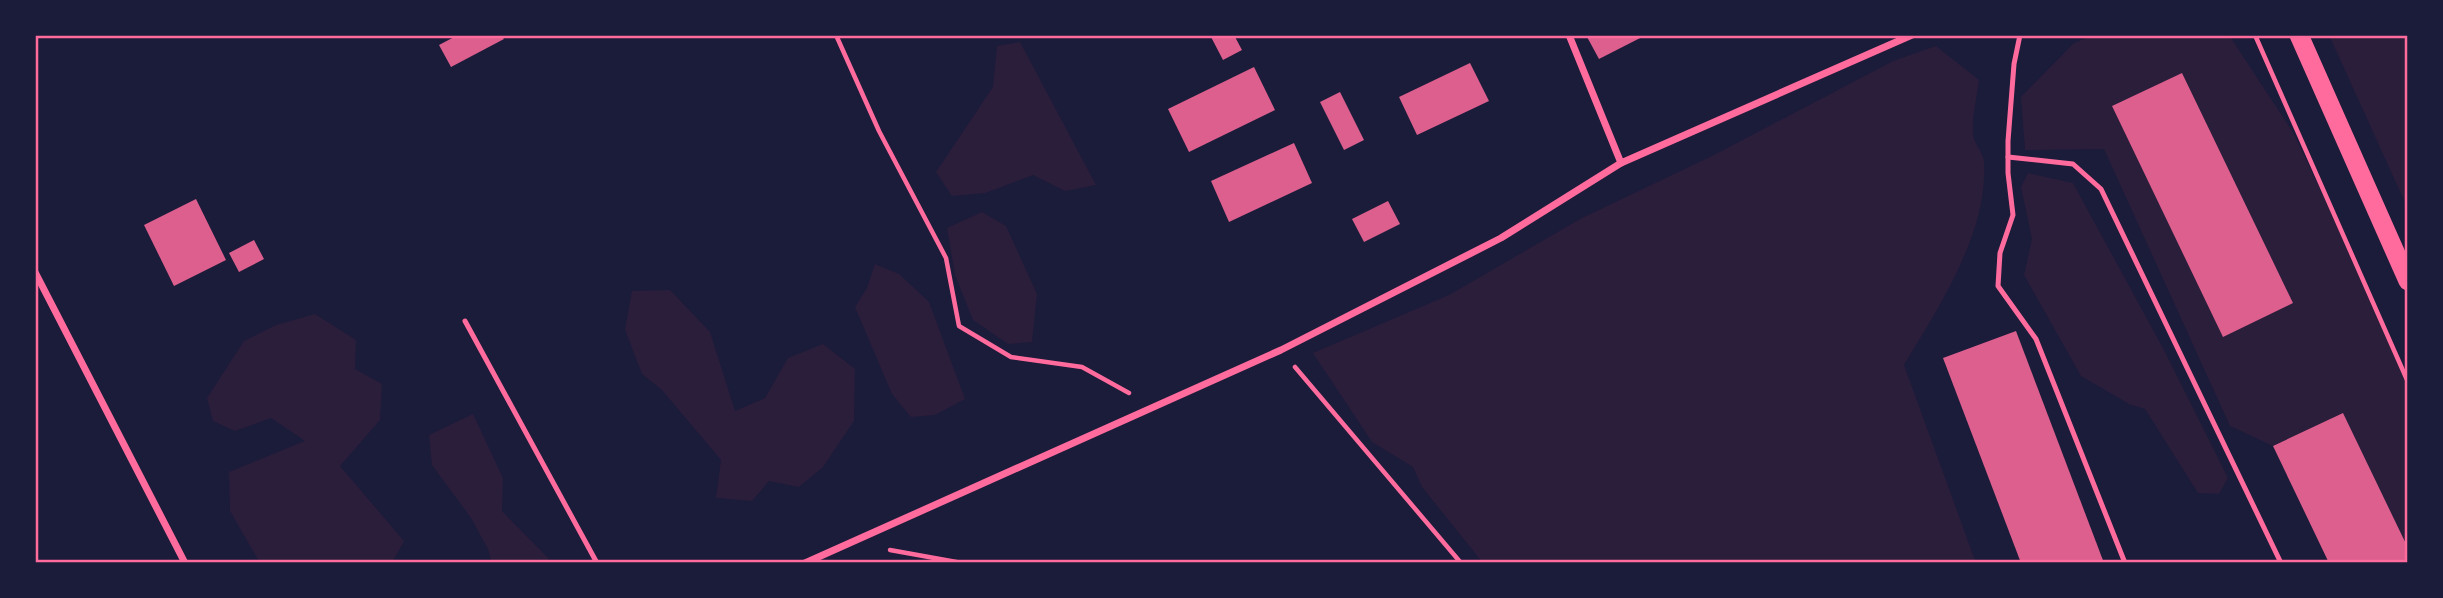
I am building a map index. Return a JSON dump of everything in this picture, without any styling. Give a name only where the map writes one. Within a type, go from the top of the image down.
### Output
[{"type":"highway","points":[[2299,35],[2408,281]]},
{"type":"street","points":[[1569,35],[1621,163]]},
{"type":"street","points":[[805,563],[1281,350],[1500,238],[1621,163],[1912,35]]},
{"type":"street","points":[[35,272],[185,563]]},
{"type":"lane","points":[[2020,35],[2014,64],[2008,158],[2013,215],[2000,253],[1998,286],[2036,339],[2125,563]]},
{"type":"lane","points":[[2008,158],[2073,164],[2101,189],[2281,563]]},
{"type":"lane","points":[[465,321],[597,563]]},
{"type":"path","points":[[836,35],[878,131],[946,258],[959,326],[1011,358],[1082,367],[1155,407]]},
{"type":"path","points":[[2255,35],[2408,382]]},
{"type":"path","points":[[1281,350],[1461,563]]},
{"type":"path","points":[[853,543],[962,563]]},
{"type":"shaded area","points":[[2094,35],[2229,35],[2294,134],[2408,375],[2408,548],[2343,413],[2273,446],[2230,426],[2104,149],[2025,150],[2021,97],[2074,43]],"holes":[[[2182,73],[2293,303],[2223,336],[2112,106]]]},
{"type":"shaded area","points":[[2329,35],[2408,35],[2408,209]]},
{"type":"shaded area","points":[[1020,42],[1096,185],[1065,191],[1033,175],[985,193],[952,196],[936,172],[993,87],[997,46]]},
{"type":"shaded area","points":[[1936,46],[1979,80],[1973,133],[1984,159],[1983,189],[1978,216],[1959,268],[1904,365],[1976,563],[1483,563],[1422,487],[1413,467],[1372,442],[1313,353],[1449,295],[1582,218],[1714,155],[1893,61]]},
{"type":"shaded area","points":[[2028,173],[2073,183],[2163,348],[2228,478],[2219,494],[2198,493],[2145,409],[2129,404],[2081,376],[2024,275],[2032,239],[2021,187]]},
{"type":"shaded area","points":[[982,212],[1006,226],[1037,294],[1032,342],[1008,344],[973,320],[955,275],[947,228]]},
{"type":"shaded area","points":[[875,264],[899,274],[929,302],[965,399],[935,415],[911,417],[892,394],[855,307],[867,288]]},
{"type":"shaded area","points":[[670,290],[710,332],[735,411],[765,398],[788,358],[823,344],[855,369],[854,421],[823,467],[799,487],[769,481],[752,501],[716,498],[721,460],[662,390],[642,374],[625,330],[632,291]]},
{"type":"shaded area","points":[[315,314],[356,340],[355,369],[382,384],[380,420],[340,466],[404,541],[392,563],[260,563],[230,511],[229,472],[305,441],[271,418],[235,431],[213,421],[207,398],[244,341],[276,325]]},
{"type":"shaded area","points":[[473,414],[503,478],[502,511],[548,558],[548,563],[492,563],[488,549],[471,518],[432,465],[429,435]]},
{"type":"building","points":[[458,35],[501,35],[504,39],[451,67],[439,45]]},
{"type":"building","points":[[1210,35],[1234,35],[1242,50],[1223,60]]},
{"type":"building","points":[[1586,35],[1646,35],[1599,59]]},
{"type":"building","points":[[1470,63],[1489,101],[1417,135],[1399,97]]},
{"type":"building","points":[[1254,67],[1275,110],[1189,152],[1168,109]]},
{"type":"building","points":[[2182,73],[2293,303],[2223,337],[2112,106]]},
{"type":"building","points":[[1340,92],[1364,140],[1344,150],[1320,102]]},
{"type":"building","points":[[1294,143],[1312,183],[1229,222],[1211,181]]},
{"type":"building","points":[[196,199],[226,260],[174,286],[144,225]]},
{"type":"building","points":[[1388,201],[1400,224],[1364,242],[1352,219]]},
{"type":"building","points":[[254,240],[264,259],[239,272],[229,253]]},
{"type":"building","points":[[2016,331],[2104,563],[2021,563],[1943,358]]},
{"type":"building","points":[[2343,413],[2408,548],[2408,563],[2329,563],[2273,446]]}]
